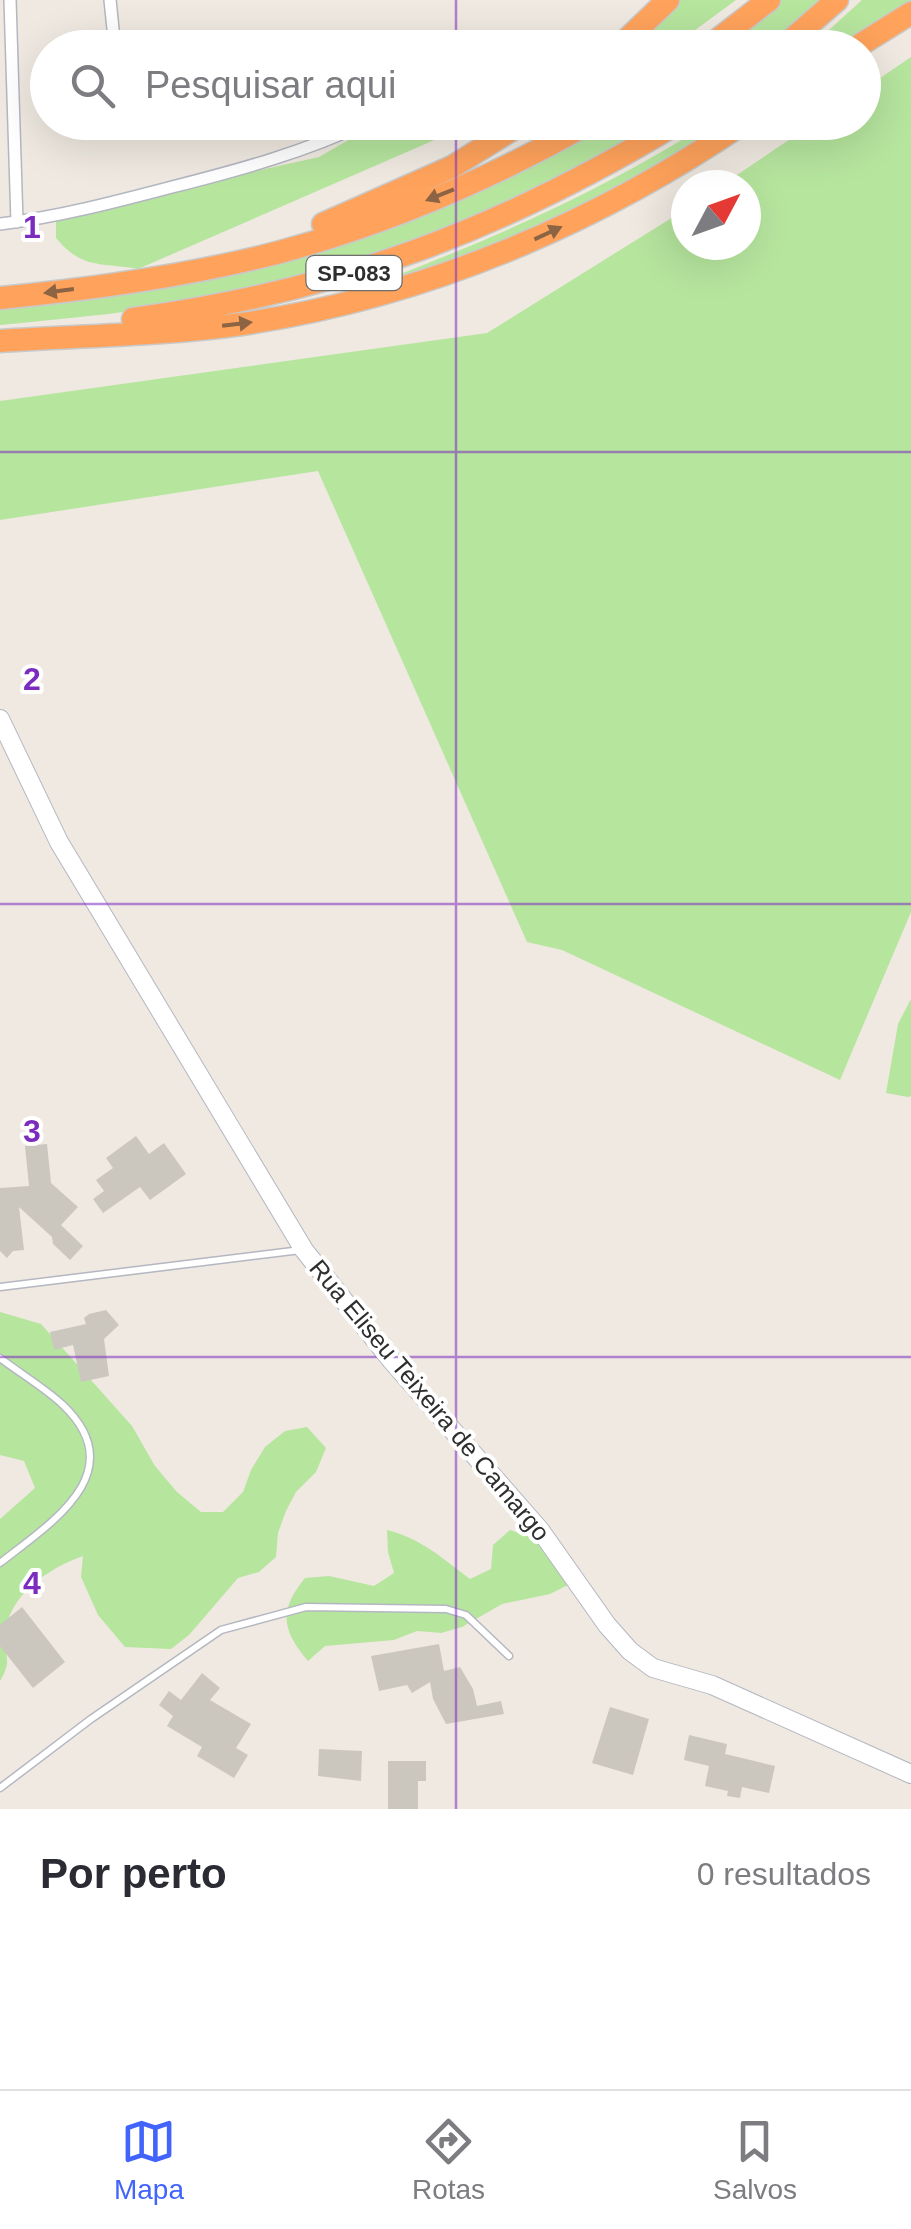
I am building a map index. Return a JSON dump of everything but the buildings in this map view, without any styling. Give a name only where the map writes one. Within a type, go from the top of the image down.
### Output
[{"type":"highway","points":[[637,30],[668,0]]},
{"type":"highway","points":[[730,30],[769,0]]},
{"type":"highway","points":[[802,30],[836,0]]},
{"type":"highway","points":[[881,32],[911,13]]},
{"type":"highway","points":[[114,283],[259,245],[338,218],[452,167],[495,140]]},
{"type":"highway","name":"SP-083","points":[[0,298],[253,258],[363,226],[488,174],[555,140]]},
{"type":"highway","name":"SP-083","points":[[0,337],[224,306],[371,268],[555,193],[648,140]]},
{"type":"highway","points":[[0,337],[239,324],[381,294],[520,246],[631,193],[717,140]]},
{"type":"street","points":[[10,0],[18,222]]},
{"type":"street","points":[[110,0],[112,30]]},
{"type":"street","points":[[0,224],[86,210],[239,170],[330,140]]},
{"type":"street","name":"Rua Eliseu Teixeira de Camargo","points":[[0,719],[58,842],[304,1250],[390,1360],[530,1518],[573,1586],[630,1651],[653,1668],[712,1685],[911,1774]]},
{"type":"lane","points":[[0,1287],[304,1250]]},
{"type":"lane","points":[[0,1358],[63,1405],[83,1430],[91,1456],[89,1475],[80,1493],[0,1563]]},
{"type":"lane","points":[[0,1788],[221,1630],[250,1620],[306,1607],[446,1608],[466,1615],[510,1656]]},
{"type":"green space","points":[[679,0],[736,0],[695,30],[648,30]]},
{"type":"green space","points":[[781,0],[823,0],[787,30],[743,30]]},
{"type":"green space","points":[[862,0],[911,0],[911,4],[870,30],[829,30]]},
{"type":"green space","points":[[911,57],[911,912],[840,1080],[562,950],[527,942],[318,471],[0,520],[0,401],[487,333],[671,218],[671,260],[761,260],[761,170],[744,170],[789,140],[881,140],[881,77]]},
{"type":"green space","points":[[348,140],[435,140],[138,269],[84,260],[56,238],[56,216],[319,157]]},
{"type":"green space","points":[[573,140],[628,140],[497,206],[328,268],[186,303],[0,325],[0,305],[148,286],[551,152]]},
{"type":"green space","points":[[681,140],[704,140],[582,212],[385,284],[377,283],[547,212]]},
{"type":"green space","points":[[911,999],[908,1097],[886,1093],[898,1024]]},
{"type":"green space","points":[[0,1312],[41,1324],[132,1426],[155,1466],[177,1492],[201,1512],[223,1512],[243,1492],[265,1447],[285,1431],[307,1427],[326,1448],[316,1472],[296,1492],[286,1511],[278,1533],[276,1557],[259,1572],[238,1578],[189,1635],[171,1649],[125,1647],[98,1615],[81,1577],[83,1556],[44,1576],[13,1608],[5,1637],[7,1663],[0,1681],[0,1519],[35,1488],[24,1461],[0,1455]]},
{"type":"green space","points":[[387,1530],[421,1544],[470,1579],[491,1569],[493,1545],[510,1530],[536,1539],[570,1584],[550,1594],[502,1604],[462,1627],[441,1633],[417,1631],[394,1640],[325,1646],[308,1661],[288,1629],[287,1610],[297,1589],[305,1578],[329,1576],[374,1586],[394,1573]]}]
